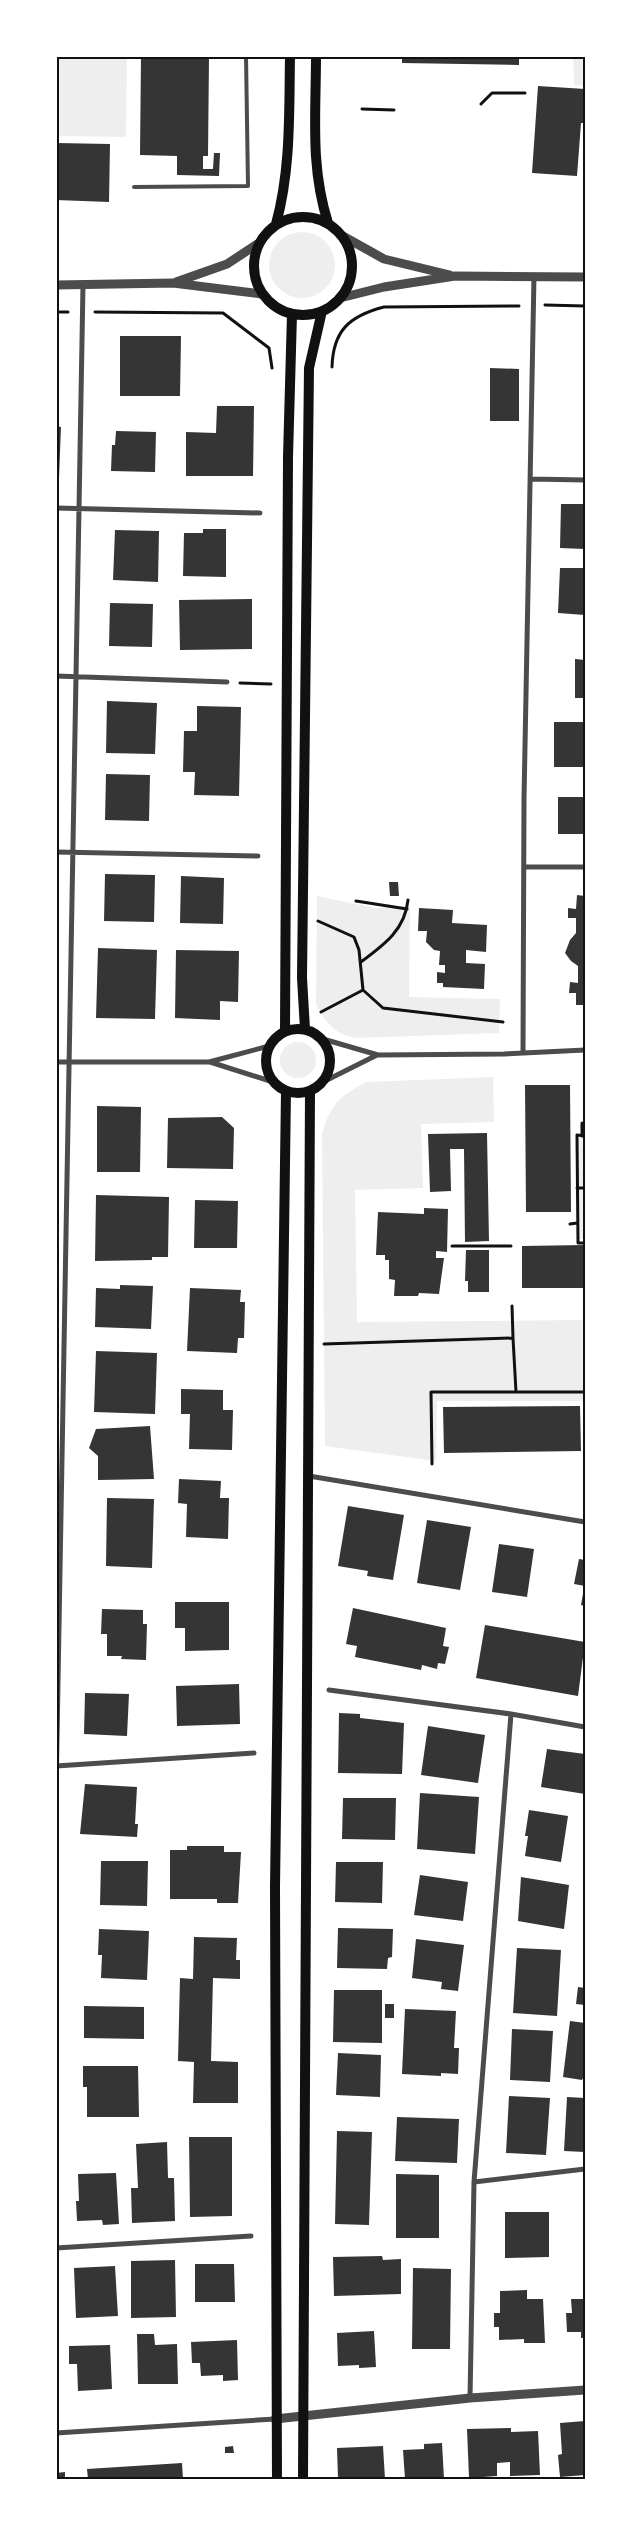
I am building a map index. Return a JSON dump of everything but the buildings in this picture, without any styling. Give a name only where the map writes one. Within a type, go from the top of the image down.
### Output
[{"type":"main road","points":[[276,224],[288,166],[290,56]]},
{"type":"main road","points":[[316,56],[315,168],[320,196],[328,223]]},
{"type":"main road","points":[[299,216],[318,218],[328,223],[341,235],[348,245],[352,266],[347,288],[340,298],[322,311],[309,315],[292,314],[275,307],[262,294],[256,284],[253,264],[259,242],[266,232],[287,218],[299,216]]},
{"type":"main road","points":[[304,1029],[302,978],[309,368],[322,311]]},
{"type":"main road","points":[[285,1031],[288,457],[292,314]]},
{"type":"main road","points":[[304,1029],[322,1039],[329,1050],[331,1062],[329,1072],[323,1082],[310,1091],[297,1093],[286,1091],[273,1082],[268,1072],[266,1060],[269,1046],[276,1037],[285,1031],[304,1029]]},
{"type":"main road","points":[[277,2479],[275,2419],[275,1887],[286,1091]]},
{"type":"main road","points":[[304,2479],[310,1091]]},
{"type":"street","points":[[341,235],[384,259],[455,276]]},
{"type":"street","points":[[173,283],[227,264],[259,242]]},
{"type":"street","points":[[340,298],[384,287],[455,276],[585,277]]},
{"type":"street","points":[[523,1052],[524,867],[534,276]]},
{"type":"street","points":[[56,284],[173,283],[262,294]]},
{"type":"street","points":[[56,1794],[59,1385],[69,1062],[84,312],[83,284]]},
{"type":"street","points":[[530,479],[585,480]]},
{"type":"street","points":[[56,508],[260,513]]},
{"type":"street","points":[[56,676],[227,682]]},
{"type":"street","points":[[56,852],[258,856]]},
{"type":"street","points":[[524,867],[585,867]]},
{"type":"street","points":[[322,1039],[378,1054],[585,1050]]},
{"type":"street","points":[[56,1062],[209,1062],[269,1046]]},
{"type":"street","points":[[323,1082],[378,1054]]},
{"type":"street","points":[[209,1062],[273,1082]]},
{"type":"street","points":[[309,1476],[585,1522]]},
{"type":"street","points":[[329,1690],[511,1714],[585,1727]]},
{"type":"street","points":[[470,2398],[474,2182],[511,1714]]},
{"type":"street","points":[[56,1766],[254,1753]]},
{"type":"street","points":[[474,2182],[585,2169]]},
{"type":"street","points":[[56,2248],[251,2236]]},
{"type":"street","points":[[56,2433],[275,2419],[470,2398],[585,2390]]},
{"type":"lane","points":[[134,187],[248,186],[246,56]]},
{"type":"path","points":[[481,104],[492,94],[525,93]]},
{"type":"path","points":[[362,109],[394,110]]},
{"type":"path","points":[[332,367],[332,349],[341,330],[354,318],[384,307],[585,306]]},
{"type":"path","points":[[56,312],[223,314],[269,348],[272,369]]},
{"type":"path","points":[[227,682],[287,684]]},
{"type":"path","points":[[360,962],[398,931],[407,909],[408,900]]},
{"type":"path","points":[[356,901],[375,906],[407,909]]},
{"type":"path","points":[[317,921],[354,937],[359,950],[363,990],[383,1008],[503,1022]]},
{"type":"path","points":[[320,1012],[363,990]]},
{"type":"path","points":[[582,1123],[583,1136],[577,1136],[578,1242],[585,1242]]},
{"type":"path","points":[[577,1188],[585,1188]]},
{"type":"path","points":[[570,1224],[578,1223]]},
{"type":"path","points":[[452,1246],[511,1246]]},
{"type":"path","points":[[512,1306],[516,1392]]},
{"type":"path","points":[[320,1344],[514,1338]]},
{"type":"path","points":[[432,1464],[431,1392],[585,1392]]},
{"type":"shaded area","points":[[56,56],[127,56],[126,137],[56,136]]},
{"type":"shaded area","points":[[573,56],[585,56],[585,86],[574,85]]},
{"type":"shaded area","points":[[302,232],[315,235],[325,242],[332,252],[335,265],[332,278],[325,288],[315,295],[302,298],[289,295],[279,288],[272,278],[269,265],[272,252],[279,242],[289,235]]},
{"type":"shaded area","points":[[317,896],[375,908],[410,906],[409,997],[500,999],[499,1033],[356,1038],[336,1031],[327,1022],[316,1004]]},
{"type":"shaded area","points":[[298,1042],[305,1043],[311,1047],[315,1053],[315,1067],[311,1073],[305,1077],[298,1078],[291,1077],[285,1073],[281,1067],[280,1060],[281,1053],[285,1047],[291,1043]]},
{"type":"shaded area","points":[[493,1077],[494,1122],[421,1124],[423,1188],[355,1190],[357,1322],[585,1320],[585,1401],[437,1401],[436,1461],[325,1446],[322,1135],[328,1116],[337,1102],[367,1082]]},
{"type":"shaded area","points":[[579,1138],[585,1138],[585,1239],[579,1239]]}]
